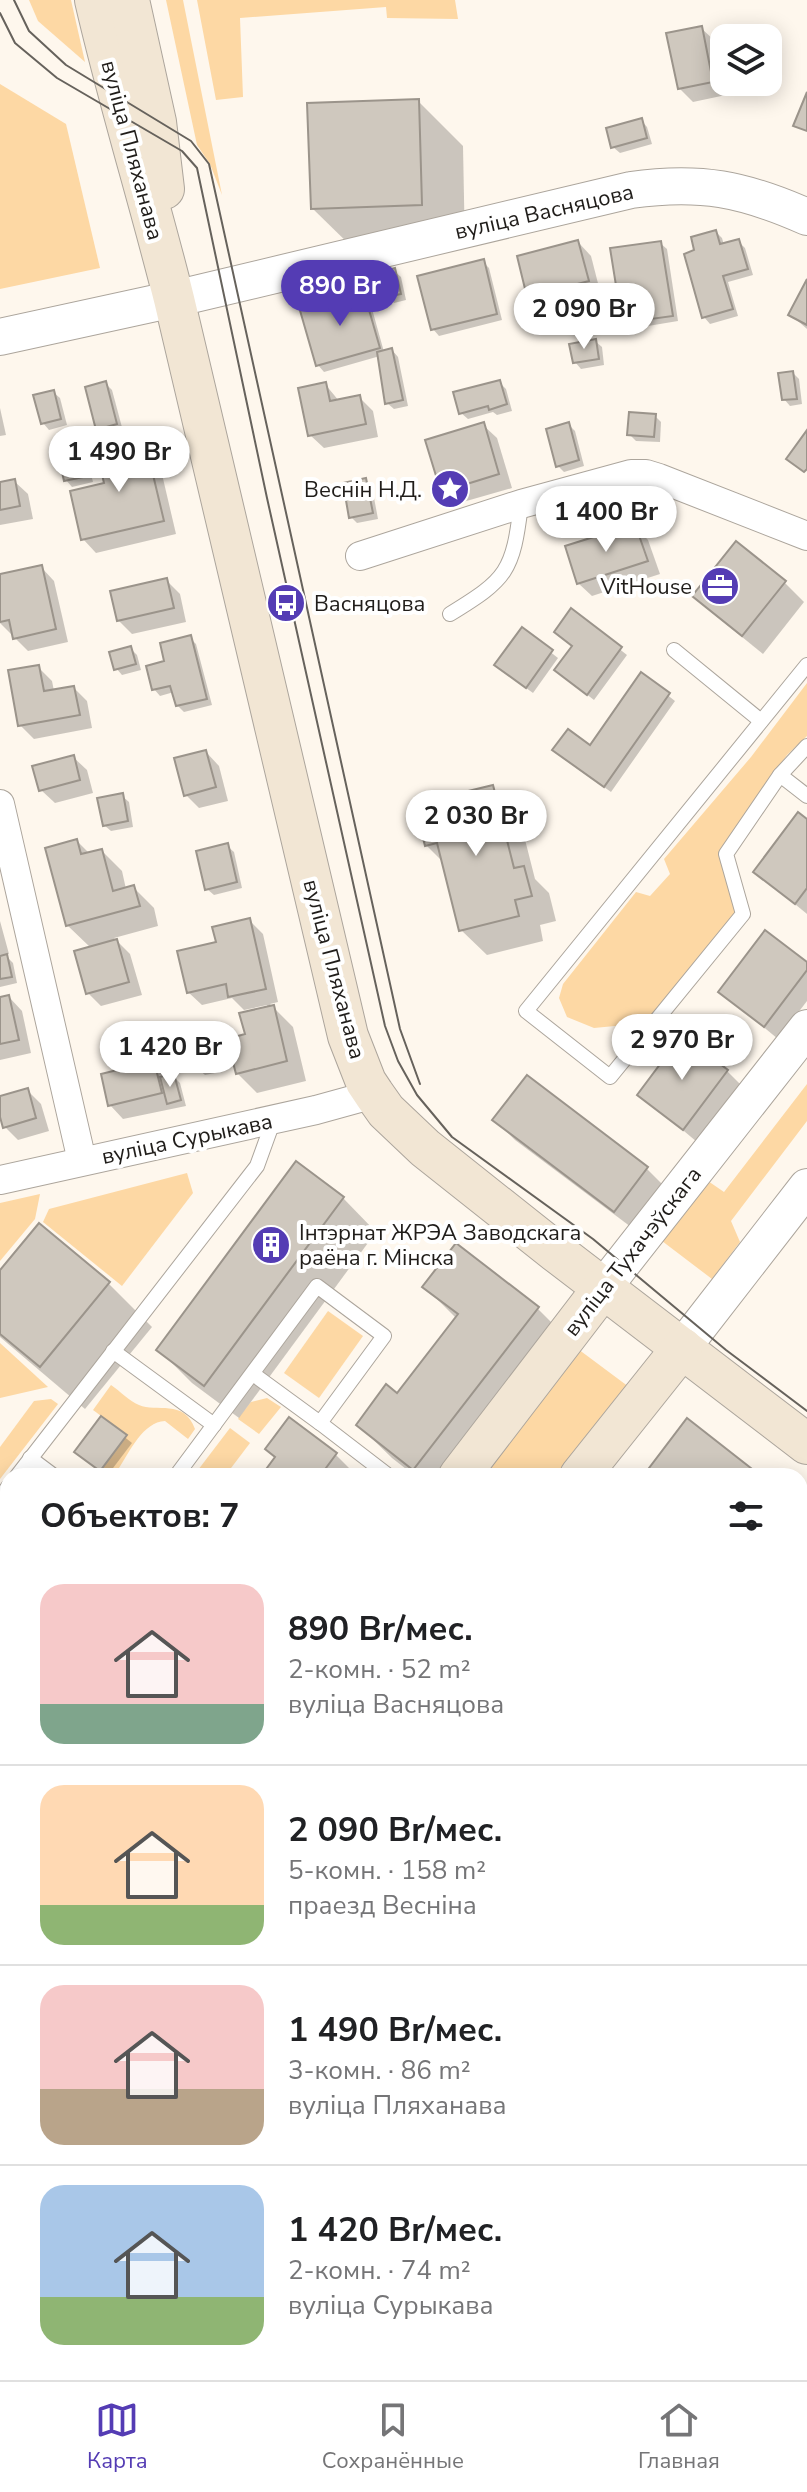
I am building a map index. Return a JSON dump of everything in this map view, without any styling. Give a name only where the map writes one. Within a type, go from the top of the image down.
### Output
[{"type":"main road","name":"вуліца Пляханава","points":[[95,0],[118,97],[174,299],[348,1036],[366,1082],[386,1111],[425,1148],[807,1444]]},
{"type":"main road","name":"вуліца Пляханава","points":[[129,0],[158,137],[174,299]]},
{"type":"main road","name":"вуліца Тухачэўскага","points":[[465,1468],[603,1288]]},
{"type":"main road","points":[[586,1468],[682,1348]]},
{"type":"street","name":"вуліца Васняцова","points":[[0,337],[174,299],[631,190],[672,184],[740,192],[807,217]]},
{"type":"street","points":[[360,556],[521,504],[631,474],[646,474],[807,536]]},
{"type":"street","points":[[0,804],[82,1161]]},
{"type":"street","name":"вуліца Тухачэўскага","points":[[603,1288],[807,1028]]},
{"type":"street","name":"вуліца Сурыкава","points":[[0,1180],[374,1094]]},
{"type":"street","points":[[682,1348],[807,1187]]},
{"type":"lane","points":[[450,614],[488,591],[506,571],[517,542],[521,504]]},
{"type":"lane","points":[[674,650],[761,721]]},
{"type":"lane","points":[[807,665],[526,1011],[610,1077],[743,914],[726,854],[780,775],[807,746]]},
{"type":"lane","points":[[780,775],[807,796]]},
{"type":"lane","points":[[23,1468],[257,1166],[274,1119]]},
{"type":"lane","points":[[182,1468],[317,1286],[384,1336],[320,1423]]},
{"type":"lane","points":[[113,1351],[214,1425]]},
{"type":"lane","points":[[253,1374],[379,1468]]},
{"type":"lane","points":[[30,1458],[43,1468]]},
{"type":"shaded area","points":[[29,0],[71,0],[85,62],[38,21]]},
{"type":"shaded area","points":[[166,0],[183,0],[222,195],[210,164],[197,145]]},
{"type":"shaded area","points":[[197,0],[455,0],[458,19],[387,18],[386,7],[240,18],[243,97],[216,100]]},
{"type":"shaded area","points":[[0,84],[66,124],[100,268],[0,289]]},
{"type":"shaded area","points":[[807,683],[807,736],[787,755],[720,850],[737,913],[646,1023],[594,1028],[567,1017],[559,998],[563,984],[636,892],[650,896],[670,874],[664,859],[751,757]]},
{"type":"shaded area","points":[[807,1084],[807,1121],[731,1221],[740,1242],[712,1279],[662,1241],[708,1181],[724,1192]]},
{"type":"shaded area","points":[[187,1173],[193,1193],[122,1286],[43,1222],[49,1209]]},
{"type":"shaded area","points":[[40,1194],[35,1219],[0,1261],[0,1203]]},
{"type":"shaded area","points":[[328,1311],[363,1336],[319,1398],[284,1373]]},
{"type":"shaded area","points":[[0,1343],[48,1387],[0,1398]]},
{"type":"shaded area","points":[[578,1349],[629,1387],[566,1468],[486,1468]]},
{"type":"shaded area","points":[[111,1385],[139,1405],[184,1413],[195,1429],[188,1439],[165,1421],[157,1423],[138,1438],[119,1468],[102,1468],[127,1435],[93,1410]]},
{"type":"shaded area","points":[[267,1398],[281,1407],[259,1434],[238,1419],[251,1402]]},
{"type":"shaded area","points":[[51,1399],[58,1404],[9,1468],[0,1468],[0,1447],[34,1401]]},
{"type":"shaded area","points":[[230,1428],[250,1443],[231,1468],[200,1468]]},
{"type":"building","points":[[702,26],[710,83],[678,89],[666,33]]},
{"type":"building","points":[[807,92],[807,131],[793,126]]},
{"type":"building","points":[[419,99],[422,205],[311,209],[307,103]]},
{"type":"building","points":[[642,118],[647,138],[611,148],[606,128]]},
{"type":"building","points":[[716,230],[720,244],[739,239],[748,269],[723,276],[733,309],[702,318],[684,254],[694,250],[691,237]]},
{"type":"building","points":[[578,240],[589,281],[527,297],[517,256]]},
{"type":"building","points":[[661,241],[673,316],[622,323],[610,248]]},
{"type":"building","points":[[484,259],[497,314],[431,330],[417,276]]},
{"type":"building","points":[[395,268],[401,294],[386,297],[380,272]]},
{"type":"building","points":[[807,279],[807,325],[788,315]]},
{"type":"building","points":[[363,289],[380,348],[316,366],[299,307]]},
{"type":"building","points":[[596,339],[599,359],[573,363],[569,344]]},
{"type":"building","points":[[392,348],[403,400],[385,404],[377,352]]},
{"type":"building","points":[[793,371],[797,399],[782,400],[778,373]]},
{"type":"building","points":[[500,380],[507,404],[459,414],[453,392]]},
{"type":"building","points":[[106,381],[117,424],[96,430],[85,387]]},
{"type":"building","points":[[326,382],[330,401],[360,395],[366,424],[308,436],[298,388]]},
{"type":"building","points":[[54,390],[61,419],[41,424],[33,395]]},
{"type":"building","points":[[629,412],[656,414],[654,437],[627,435]]},
{"type":"building","points":[[484,422],[499,474],[441,492],[425,440]]},
{"type":"building","points":[[569,422],[579,460],[556,467],[546,429]]},
{"type":"building","points":[[807,430],[807,469],[804,472],[786,459]]},
{"type":"building","points":[[80,440],[88,476],[64,481],[56,445]]},
{"type":"building","points":[[145,441],[164,521],[81,540],[70,491],[104,483],[97,453]]},
{"type":"building","points":[[366,478],[373,513],[349,518],[343,483]]},
{"type":"building","points":[[15,479],[20,506],[0,510],[0,482]]},
{"type":"building","points":[[635,524],[648,561],[577,584],[565,546]]},
{"type":"building","points":[[736,541],[786,581],[742,636],[692,596]]},
{"type":"building","points":[[42,565],[56,629],[13,639],[9,620],[0,622],[0,574]]},
{"type":"building","points":[[167,578],[174,608],[117,621],[110,591]]},
{"type":"building","points":[[571,608],[622,647],[587,695],[554,670],[572,646],[554,632]]},
{"type":"building","points":[[522,627],[553,650],[526,688],[494,665]]},
{"type":"building","points":[[191,635],[207,699],[176,706],[170,686],[152,690],[146,666],[164,661],[160,643]]},
{"type":"building","points":[[131,646],[136,664],[114,670],[109,652]]},
{"type":"building","points":[[39,665],[44,691],[74,686],[80,715],[18,726],[8,670]]},
{"type":"building","points":[[641,672],[670,693],[604,787],[552,750],[568,729],[590,745]]},
{"type":"building","points":[[206,750],[216,787],[184,796],[174,758]]},
{"type":"building","points":[[74,755],[80,780],[39,791],[32,766]]},
{"type":"building","points":[[493,785],[514,868],[524,866],[532,896],[515,900],[519,916],[459,931],[437,843],[425,846],[422,834],[435,831],[427,801]]},
{"type":"building","points":[[123,793],[128,821],[103,826],[97,798]]},
{"type":"building","points":[[798,812],[807,819],[807,888],[795,904],[753,872]]},
{"type":"building","points":[[77,839],[81,854],[102,849],[113,891],[134,885],[140,906],[66,926],[45,848]]},
{"type":"building","points":[[228,843],[237,882],[205,890],[196,851]]},
{"type":"building","points":[[250,918],[266,989],[228,997],[226,984],[187,993],[177,951],[216,942],[212,927]]},
{"type":"building","points":[[765,930],[807,962],[807,970],[764,1027],[718,992]]},
{"type":"building","points":[[117,939],[129,982],[86,994],[74,951]]},
{"type":"building","points":[[7,954],[12,977],[0,979],[0,956]]},
{"type":"building","points":[[9,995],[19,1040],[0,1044],[0,997]]},
{"type":"building","points":[[274,1005],[287,1061],[236,1074],[227,1039],[245,1034],[239,1013]]},
{"type":"building","points":[[682,1035],[728,1070],[683,1130],[637,1095]]},
{"type":"building","points":[[206,1048],[210,1067],[197,1070],[192,1051]]},
{"type":"building","points":[[154,1061],[162,1093],[108,1106],[101,1074]]},
{"type":"building","points":[[174,1074],[181,1100],[167,1104],[160,1077]]},
{"type":"building","points":[[527,1075],[648,1167],[614,1212],[492,1120]]},
{"type":"building","points":[[28,1088],[36,1118],[3,1128],[0,1096]]},
{"type":"building","name":"Інтэрнат ЖРЭА Заводскага раёна г. Мінска","points":[[296,1161],[344,1197],[204,1386],[156,1350]]},
{"type":"building","points":[[39,1223],[110,1282],[40,1367],[0,1334],[0,1270]]},
{"type":"building","points":[[456,1243],[539,1307],[415,1468],[410,1468],[356,1425],[386,1384],[397,1393],[458,1314],[422,1287]]},
{"type":"building","points":[[101,1416],[127,1435],[102,1468],[96,1468],[74,1452]]},
{"type":"building","points":[[289,1417],[337,1453],[326,1468],[267,1468],[275,1457],[265,1449]]},
{"type":"building","points":[[687,1418],[751,1468],[649,1468]]},
{"type":"tram line","points":[[14,0],[29,31],[66,65],[191,141],[209,164],[400,1029],[420,1084]]},
{"type":"tram line","points":[[0,13],[15,43],[57,78],[182,151],[197,168],[385,1026],[398,1061],[417,1095],[452,1137],[593,1239],[726,1350],[807,1411]]},
{"type":"place","name":"Веснін Н.Д.","points":[[450,489]]},
{"type":"place","name":"VitHouse","points":[[720,586]]},
{"type":"place","name":"Васняцова","points":[[286,603]]},
{"type":"place","name":"Інтэрнат ЖРЭА Заводскага раёна г. Мінска","points":[[271,1245]]}]
